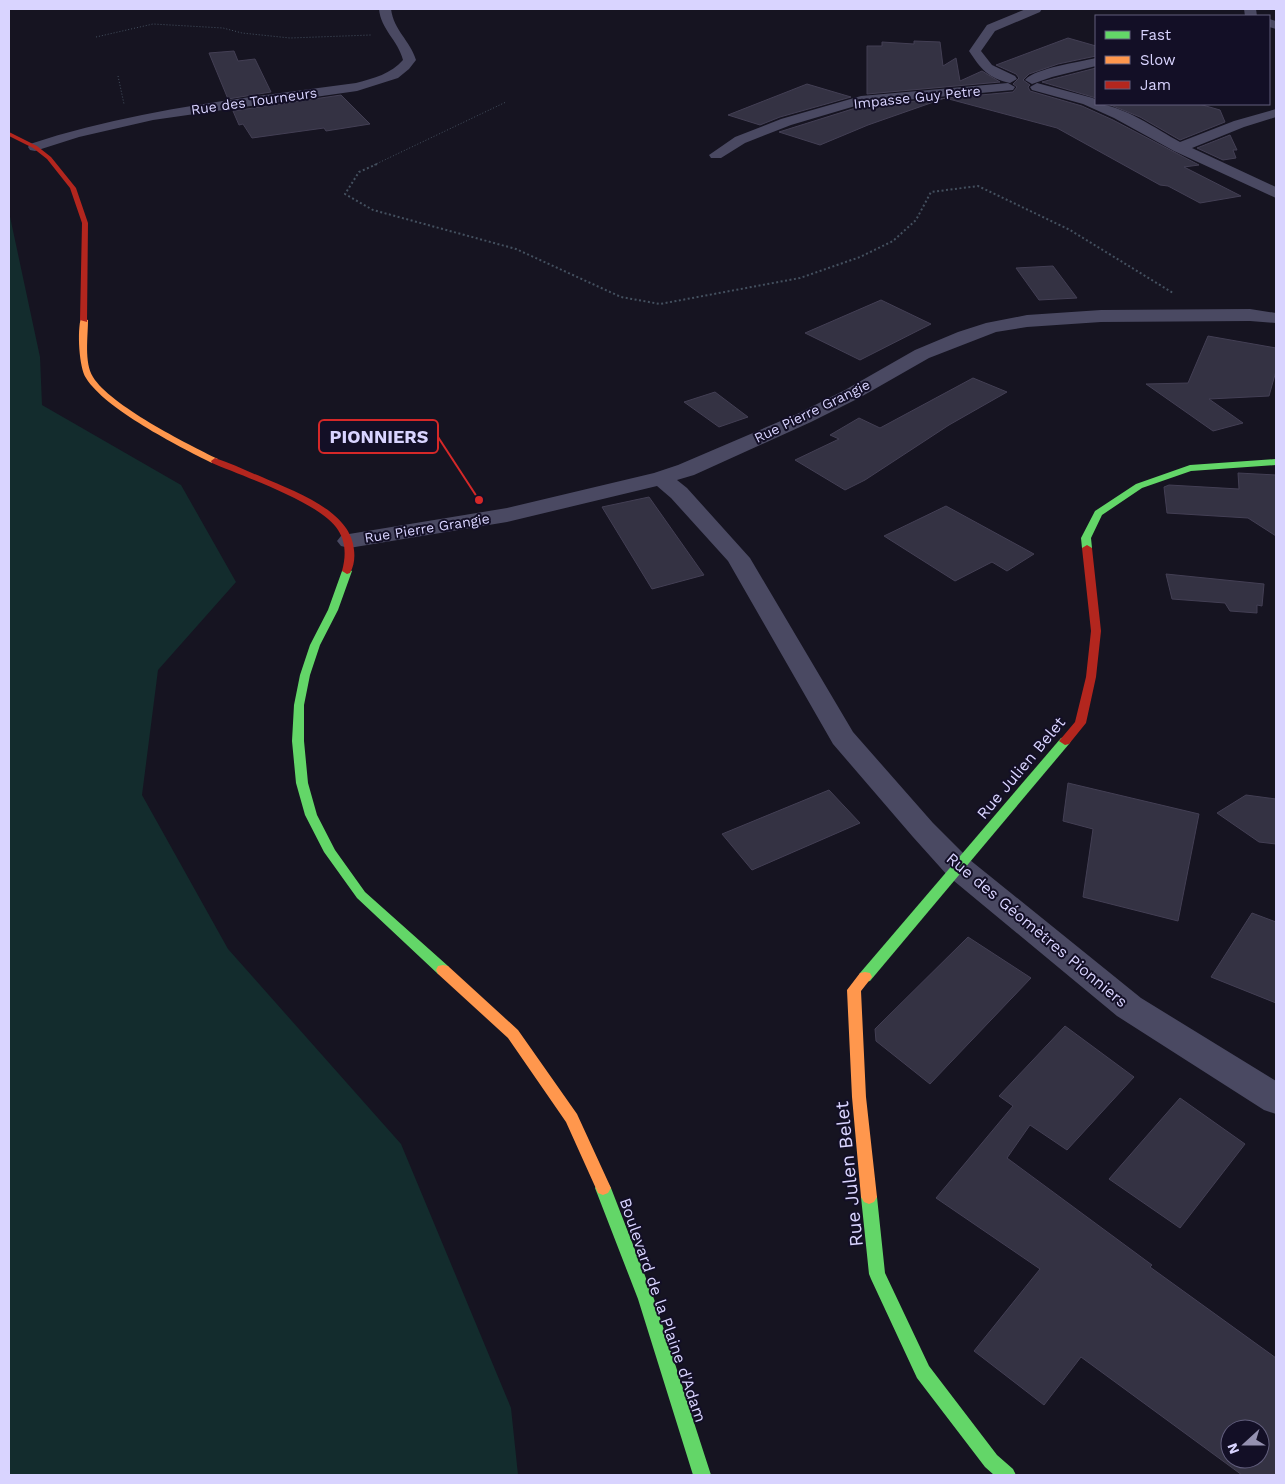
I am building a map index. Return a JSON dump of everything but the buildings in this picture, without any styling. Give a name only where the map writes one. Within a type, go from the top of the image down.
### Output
[{"type":"street","name":"Rue des Tourneurs","points":[[34,147],[153,115],[357,87],[385,79],[402,70],[410,60],[408,49],[392,33],[385,18],[385,9]]},
{"type":"street","points":[[1009,83],[988,68],[975,51],[991,28],[1036,9]]},
{"type":"street","points":[[1034,84],[1048,74],[1095,62]]},
{"type":"street","name":"Impasse Guy Petre","points":[[716,155],[740,140],[786,122],[860,100],[1009,83],[1034,84]]},
{"type":"street","points":[[1034,84],[1095,104]]},
{"type":"street","points":[[1097,105],[1179,148],[1276,193]]},
{"type":"street","points":[[1179,148],[1227,127],[1276,113]]},
{"type":"street","points":[[9,134],[34,147],[49,158],[73,188],[85,223],[84,349],[89,377],[106,395],[145,422],[198,453],[319,508],[339,523],[349,541]]},
{"type":"street","name":"Rue Pierre Grangie","points":[[349,541],[507,515],[661,478],[686,470],[804,418],[922,354],[964,336],[993,327],[1027,321],[1101,316],[1211,315],[1276,318]]},
{"type":"street","name":"Rue Julien Belet","points":[[959,868],[1080,722],[1092,677],[1096,631],[1086,538],[1098,513],[1139,486],[1190,468],[1276,462]]},
{"type":"street","name":"Rue des Géomètres Pionniers","points":[[661,478],[679,493],[738,558],[843,738],[959,868],[1129,1006],[1276,1098]]},
{"type":"street","name":"Boulevard de la Plaine d'Adam","points":[[349,541],[350,562],[333,610],[315,645],[305,675],[299,705],[298,741],[302,782],[311,815],[330,852],[361,895],[512,1034],[572,1118],[611,1205],[642,1291],[702,1475]]},
{"type":"street","name":"Rue Julen Belet","points":[[959,868],[934,894],[854,990],[859,1097],[877,1274],[923,1372],[991,1461],[1007,1475]]},
{"type":"path","points":[[96,37],[153,24],[223,28],[242,33],[290,38],[392,33]]},
{"type":"path","points":[[118,76],[125,100],[124,122]]},
{"type":"path","points":[[506,102],[359,172],[345,194],[373,210],[516,249],[621,296],[660,304],[800,278],[860,258],[893,241],[916,220],[930,192],[978,186],[1070,230],[1211,315]]},
{"type":"green space","points":[[9,212],[40,357],[42,405],[181,485],[236,582],[158,670],[142,795],[228,949],[401,1144],[511,1408],[518,1475],[9,1475]]},
{"type":"traffic: fast","points":[[1087,548],[1086,538],[1098,513],[1139,486],[1190,468],[1276,462]]},
{"type":"traffic: fast","points":[[347,571],[333,610],[315,645],[305,675],[299,705],[298,741],[302,783],[311,815],[330,852],[361,895],[443,970]]},
{"type":"traffic: fast","points":[[865,977],[1065,741]]},
{"type":"traffic: fast","points":[[603,1188],[646,1299],[702,1475]]},
{"type":"traffic: fast","points":[[869,1197],[877,1274],[923,1372],[991,1461],[1007,1475]]},
{"type":"traffic: slow","points":[[84,320],[84,349],[87,372],[97,387],[147,424],[215,461]]},
{"type":"traffic: slow","points":[[443,970],[513,1034],[572,1118],[603,1188]]},
{"type":"traffic: slow","points":[[865,977],[854,990],[859,1097],[869,1197]]},
{"type":"traffic: jam","points":[[9,134],[35,147],[49,158],[73,188],[85,223],[84,320]]},
{"type":"traffic: jam","points":[[215,461],[300,498],[330,516],[343,529],[348,540],[350,553],[347,571]]},
{"type":"traffic: jam","points":[[1065,741],[1080,723],[1091,677],[1096,631],[1087,548]]},
{"type":"place","name":"PIONNIERS","points":[[479,500]]}]
